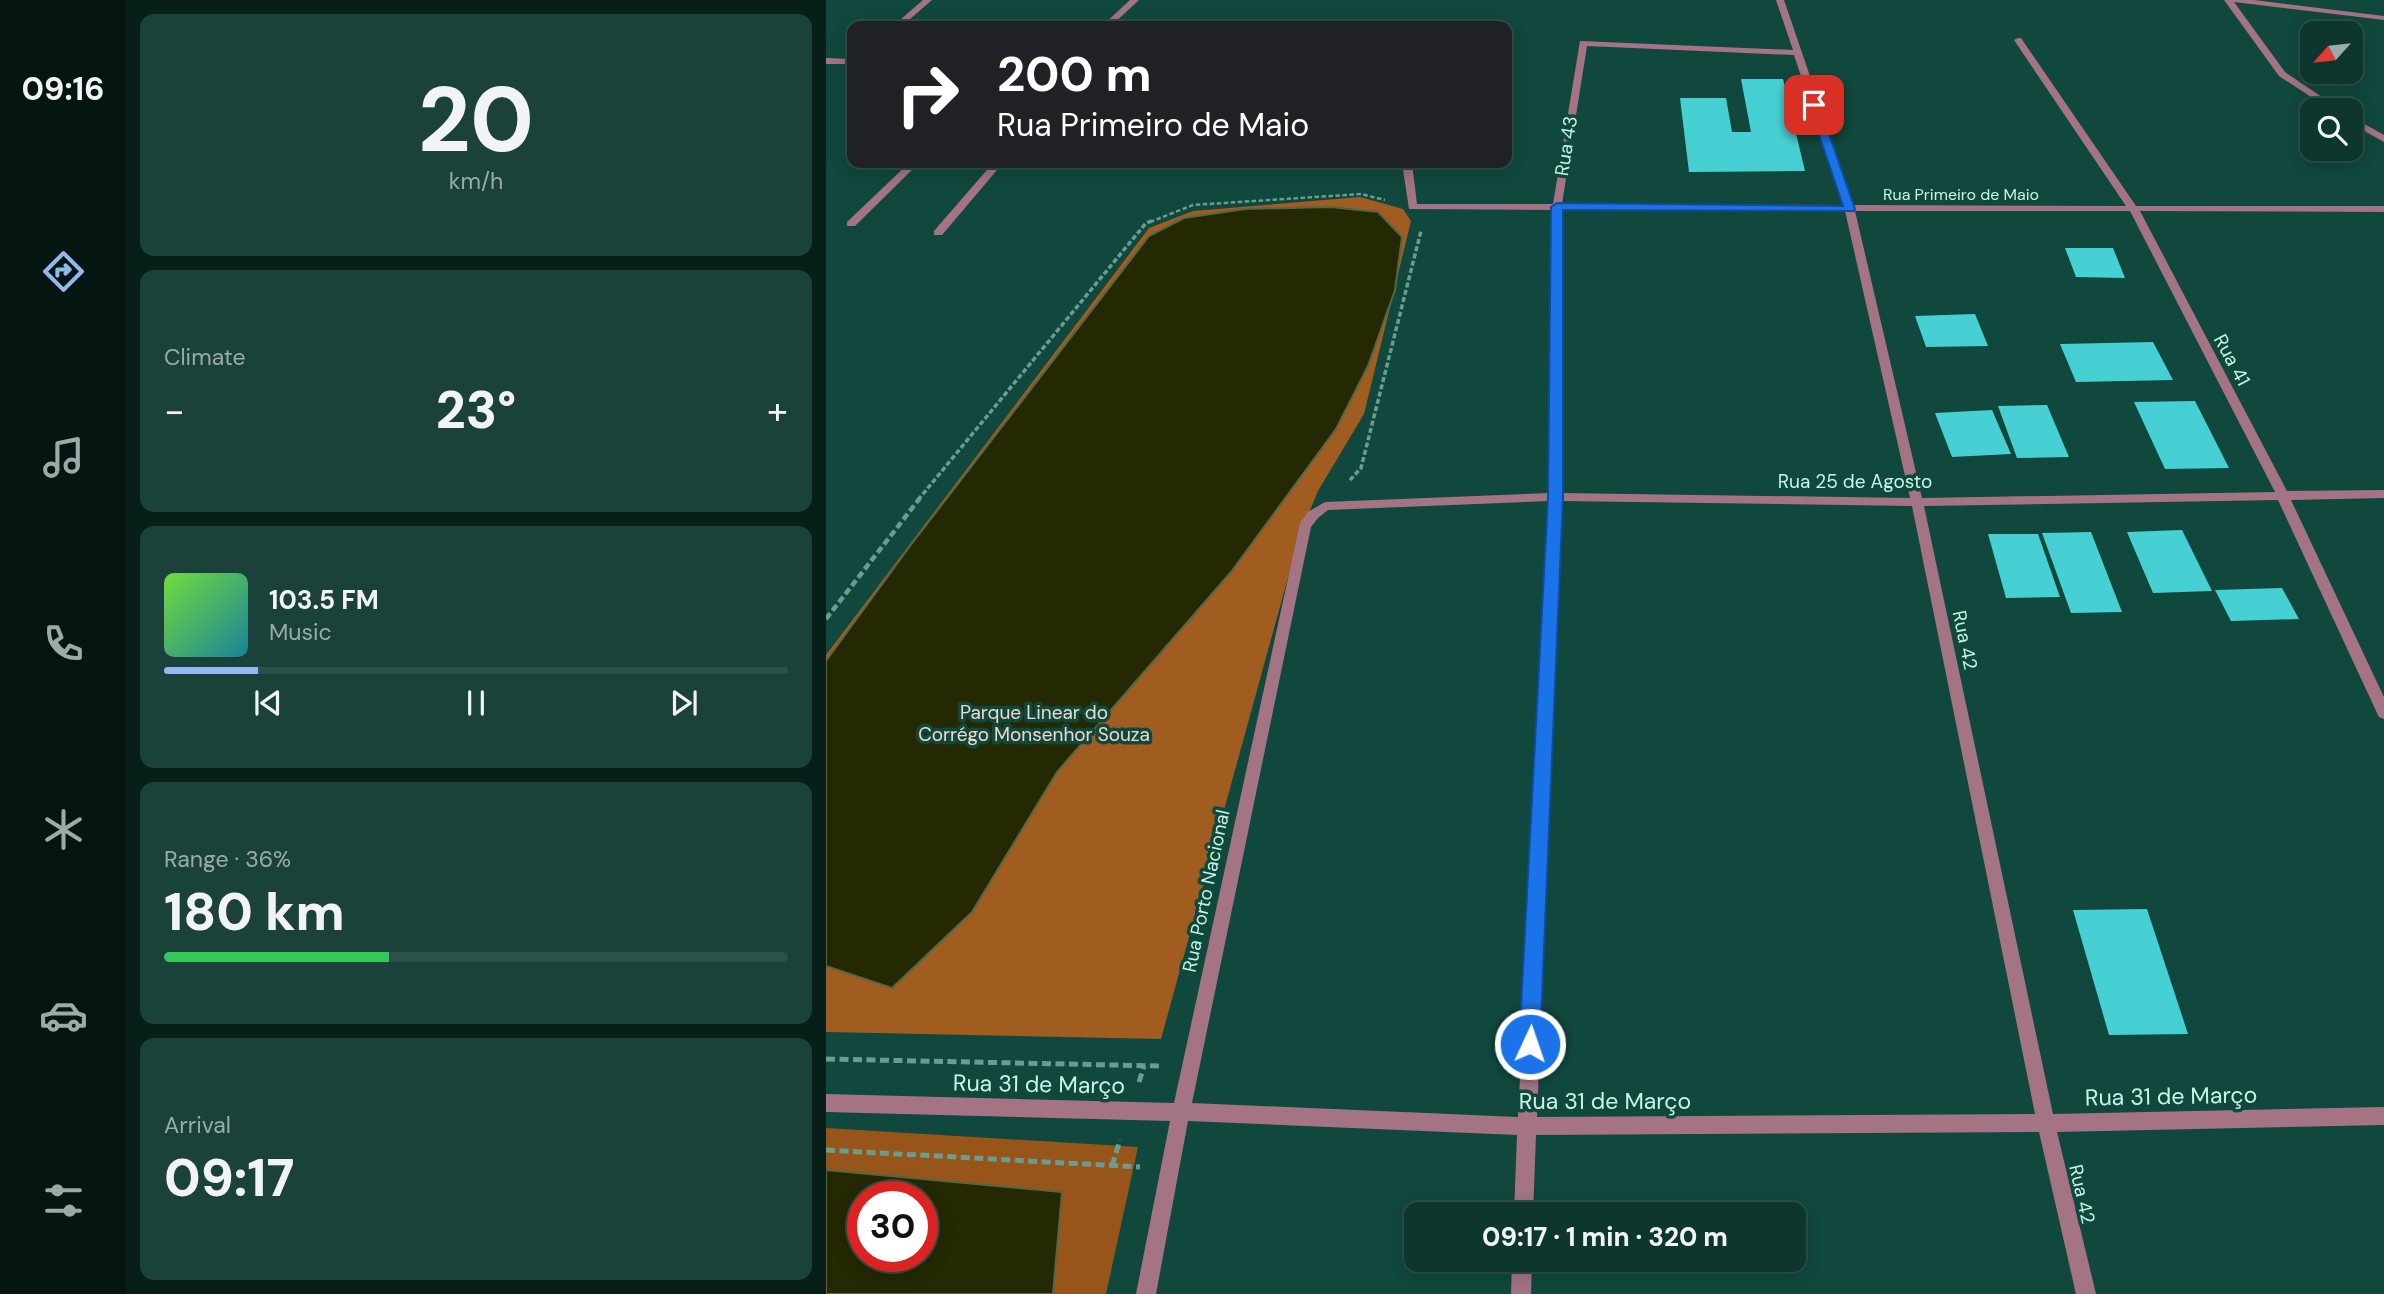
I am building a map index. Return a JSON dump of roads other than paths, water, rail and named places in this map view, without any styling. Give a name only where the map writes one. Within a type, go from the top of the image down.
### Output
[{"type":"street","points":[[903,21],[928,0]]},
{"type":"street","points":[[1112,21],[1135,0]]},
{"type":"street","name":"Rua 42","points":[[1780,0],[1850,209],[1917,502],[2046,1123],[2087,1294]]},
{"type":"street","points":[[2228,0],[2282,74],[2319,98]]},
{"type":"street","points":[[2234,0],[2384,18]]},
{"type":"street","name":"Rua 41","points":[[2018,40],[2134,210],[2282,494],[2384,713]]},
{"type":"street","name":"Rua 43","points":[[1523,1202],[1556,497],[1557,207],[1583,43],[1796,53]]},
{"type":"street","points":[[826,61],[847,62]]},
{"type":"street","points":[[2363,126],[2384,139]]},
{"type":"street","points":[[851,224],[909,168]]},
{"type":"street","points":[[938,233],[994,168]]},
{"type":"street","name":"Rua Primeiro de Maio","points":[[1408,168],[1412,206],[2384,209]]},
{"type":"street","name":"Rua 25 de Agosto","points":[[1325,506],[1556,497],[1917,502],[2384,494]]},
{"type":"street","name":"Rua Porto Nacional","points":[[1146,1294],[1190,1067],[1305,526],[1313,515],[1325,506]]},
{"type":"street","name":"Rua 31 de Março","points":[[826,1103],[1181,1112],[1526,1126],[2046,1123],[2384,1116]]},
{"type":"street","points":[[1521,1294],[1522,1272]]},
{"type":"park label","name":"Parque Linear do Corrégo Monsenhor Souza","points":[[1034,723]]}]
